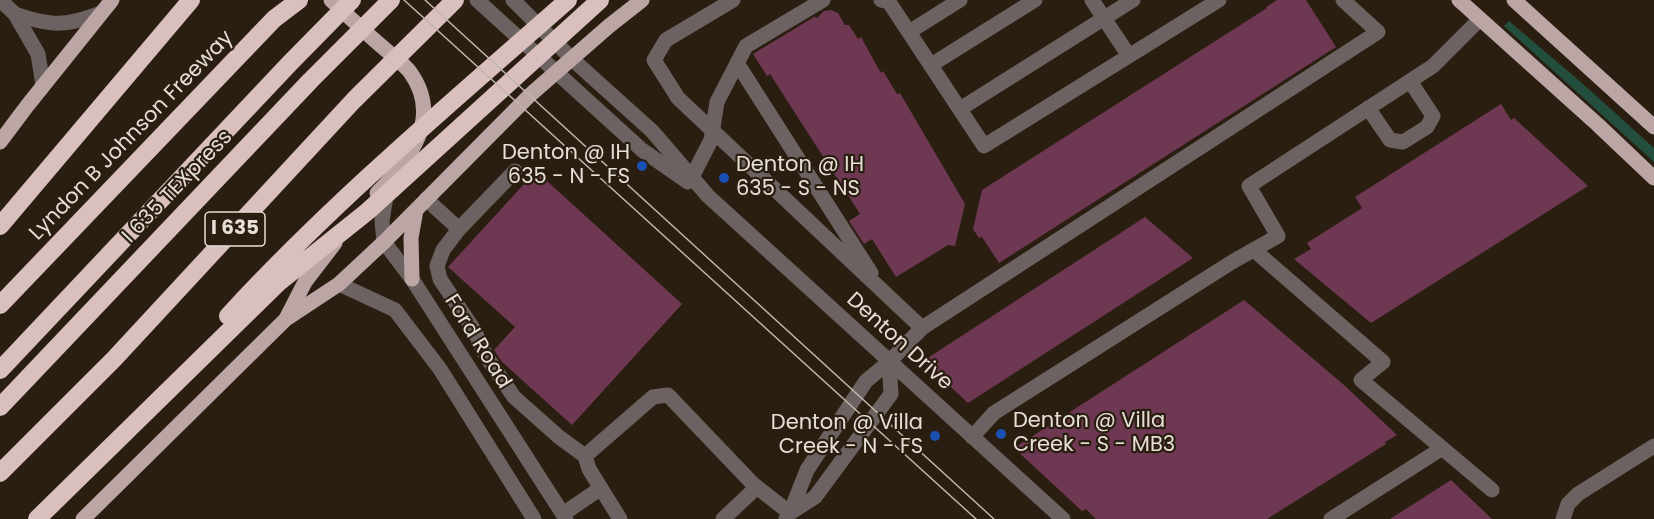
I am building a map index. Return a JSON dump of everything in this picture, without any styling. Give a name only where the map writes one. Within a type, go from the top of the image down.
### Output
[{"type":"highway","points":[[0,226],[191,0]]},
{"type":"highway","points":[[154,45],[200,0]]},
{"type":"highway","points":[[268,26],[286,0]]},
{"type":"highway","name":"Lyndon B Johnson Freeway","points":[[0,305],[268,26],[299,0]]},
{"type":"highway","name":"I 635 TEXpress","points":[[0,370],[352,0]]},
{"type":"highway","name":"I 635 TEXpress","points":[[0,407],[310,81],[391,0]]},
{"type":"highway","name":"I 635","points":[[0,473],[114,359],[354,100],[455,0]]},
{"type":"highway","points":[[86,469],[273,267],[392,155],[568,0]]},
{"type":"highway","points":[[37,519],[278,283],[369,211],[600,0]]},
{"type":"highway","points":[[0,487],[114,359]]},
{"type":"main road","points":[[0,142],[112,0]]},
{"type":"main road","points":[[286,319],[304,282],[363,207],[401,166],[419,137],[425,107],[420,90],[409,70],[331,0]]},
{"type":"main road","points":[[89,517],[286,319],[339,284],[530,95],[642,0]]},
{"type":"main road","points":[[1460,0],[1654,178]]},
{"type":"main road","points":[[1514,0],[1654,127]]},
{"type":"main road","points":[[412,279],[411,238],[422,204]]},
{"type":"street","points":[[0,0],[15,14],[38,54],[44,85]]},
{"type":"street","name":"Denton Drive","points":[[477,0],[642,150],[708,195]]},
{"type":"street","name":"Denton Drive","points":[[513,0],[572,59],[652,131],[708,195],[1063,519]]},
{"type":"street","points":[[733,0],[666,40],[654,60],[678,98],[922,328]]},
{"type":"street","points":[[692,177],[711,140],[717,102],[746,46],[821,0]]},
{"type":"street","points":[[909,32],[960,0]]},
{"type":"street","points":[[931,65],[1035,0]]},
{"type":"street","points":[[1092,0],[1129,56]]},
{"type":"street","points":[[960,109],[1133,0]]},
{"type":"street","points":[[892,2],[909,32],[984,146],[1219,0]]},
{"type":"street","points":[[788,516],[807,470],[866,381],[889,362],[922,328],[1378,32],[1343,0]]},
{"type":"street","points":[[15,14],[43,24],[57,24],[78,22],[101,13]]},
{"type":"street","points":[[972,436],[994,413],[1278,236],[1249,186],[1433,66],[1480,19]]},
{"type":"street","points":[[737,63],[883,292]]},
{"type":"street","points":[[1368,108],[1390,140],[1403,142],[1427,127],[1433,116],[1410,81]]},
{"type":"street","points":[[515,171],[459,229],[443,250],[437,266],[440,279],[476,335],[486,356],[514,397],[559,437],[585,456],[589,470],[620,519]]},
{"type":"street","points":[[384,242],[382,221],[388,181]]},
{"type":"street","points":[[422,204],[459,229]]},
{"type":"street","name":"Ford Road","points":[[384,242],[412,279],[564,517]]},
{"type":"street","points":[[1254,250],[1383,362],[1361,380],[1492,490]]},
{"type":"street","points":[[339,284],[395,310],[440,369],[534,519]]},
{"type":"street","points":[[456,348],[476,335]]},
{"type":"street","points":[[788,516],[815,497],[891,394],[889,362]]},
{"type":"street","points":[[460,401],[481,388]]},
{"type":"street","points":[[585,456],[653,397],[668,395],[788,516]]},
{"type":"street","points":[[495,410],[514,397]]},
{"type":"street","points":[[1563,519],[1568,504],[1578,494],[1654,446]]},
{"type":"street","points":[[1331,519],[1441,449]]},
{"type":"street","points":[[723,519],[757,487]]},
{"type":"street","points":[[564,517],[601,488]]},
{"type":"green space","points":[[1509,21],[1654,148],[1654,162],[1504,26]]},
{"type":"building","points":[[1277,0],[1306,0],[1336,47],[999,263],[982,237],[979,238],[973,229],[982,190]]},
{"type":"building","points":[[831,10],[838,13],[858,39],[861,37],[881,73],[883,71],[897,94],[900,93],[965,204],[955,246],[948,245],[896,277],[872,239],[864,244],[849,221],[860,214],[770,74],[767,76],[753,54],[814,17],[817,18],[824,11]]},
{"type":"building","points":[[1501,104],[1511,120],[1514,118],[1588,186],[1371,323],[1294,259],[1311,249],[1307,243],[1362,208],[1355,197]]},
{"type":"building","points":[[536,171],[682,304],[572,425],[502,362],[494,350],[515,327],[448,267]]},
{"type":"building","points":[[1145,217],[1193,258],[968,403],[923,361]]},
{"type":"building","points":[[1244,300],[1344,385],[1397,435],[1267,519],[1096,519],[1086,509],[1082,511],[1014,448]]},
{"type":"building","points":[[1451,480],[1492,519],[1390,519]]},
{"type":"tram line","points":[[404,0],[976,519]]},
{"type":"tram line","points":[[425,0],[994,519]]},
{"type":"place","name":"Denton @ IH 635 - N - FS","points":[[642,166]]},
{"type":"place","name":"Denton @ IH 635 - S - NS","points":[[724,178]]},
{"type":"place","name":"Denton @ Villa Creek - S - MB3","points":[[1001,434]]},
{"type":"place","name":"Denton @ Villa Creek - N - FS","points":[[935,436]]}]
